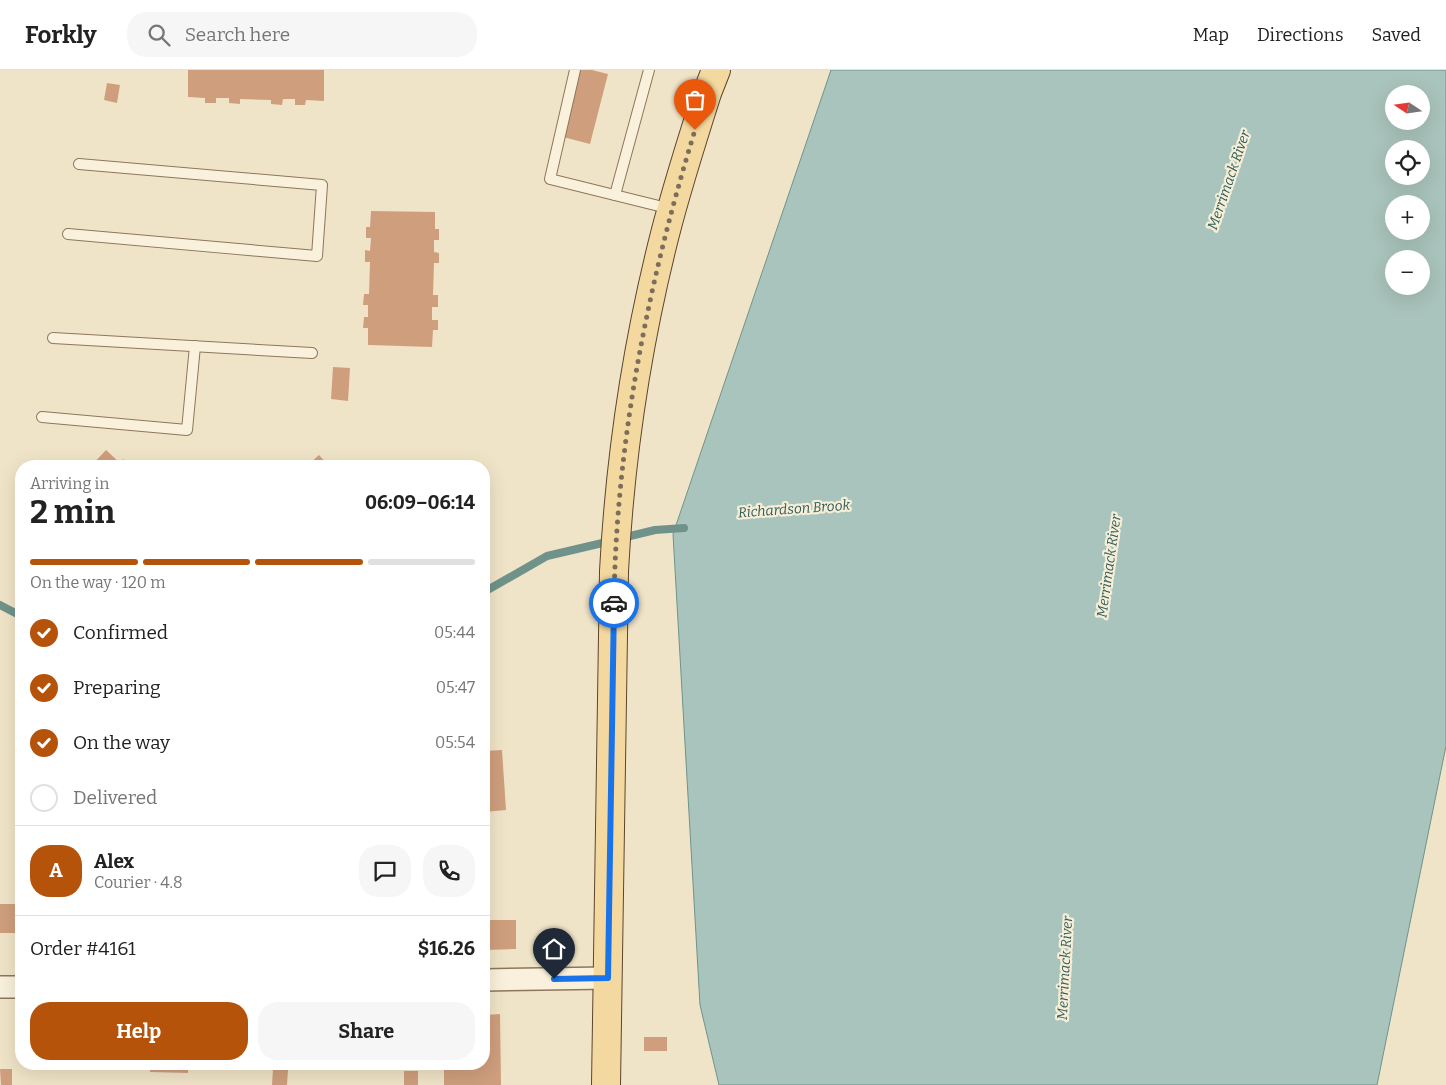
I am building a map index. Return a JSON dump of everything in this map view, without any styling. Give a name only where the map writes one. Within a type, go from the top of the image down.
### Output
[{"type":"main road","points":[[606,1085],[614,571],[617,508],[634,386],[665,234],[707,93],[716,70]]},
{"type":"street","points":[[490,980],[608,978]]},
{"type":"street","points":[[0,987],[15,987]]},
{"type":"lane","points":[[575,70],[550,179],[672,210]]},
{"type":"lane","points":[[615,195],[649,70]]},
{"type":"lane","points":[[68,234],[317,256],[322,185],[79,164]]},
{"type":"lane","points":[[54,338],[312,353]]},
{"type":"lane","points":[[42,418],[187,430],[195,346]]},
{"type":"water","name":"Merrimack River","points":[[831,70],[1446,70],[1446,746],[1377,1085],[719,1085],[700,1005],[673,534]]},
{"type":"building","points":[[188,70],[324,70],[324,101],[306,100],[305,105],[295,105],[295,99],[283,99],[282,105],[271,104],[271,100],[240,99],[240,104],[229,103],[229,98],[216,98],[216,103],[205,103],[205,98],[188,97]]},
{"type":"building","points":[[580,70],[592,70],[608,74],[590,144],[563,137]]},
{"type":"building","points":[[107,83],[120,85],[117,103],[104,100]]},
{"type":"building","points":[[371,211],[435,212],[435,229],[439,229],[439,240],[434,240],[434,252],[439,253],[439,263],[434,263],[433,295],[438,295],[438,307],[432,307],[432,320],[438,320],[438,330],[433,330],[432,347],[368,345],[368,328],[363,328],[364,317],[368,317],[368,305],[363,305],[364,294],[369,294],[370,262],[365,262],[365,250],[370,251],[371,238],[366,238],[366,227],[370,227]]},
{"type":"building","points":[[333,367],[350,368],[348,401],[331,399]]},
{"type":"building","points":[[106,450],[117,460],[97,460]]},
{"type":"building","points":[[319,455],[324,460],[314,460]]},
{"type":"building","points":[[502,750],[506,810],[490,811],[490,751]]},
{"type":"building","points":[[0,904],[15,904],[15,933],[0,933]]},
{"type":"building","points":[[490,920],[516,920],[516,949],[490,950]]},
{"type":"building","points":[[500,1014],[501,1085],[444,1085],[444,1070],[490,1070],[490,1015]]},
{"type":"building","points":[[644,1037],[667,1037],[667,1051],[644,1051]]},
{"type":"building","points":[[0,1069],[12,1069],[12,1085],[1,1085]]},
{"type":"building","points":[[150,1070],[188,1070],[188,1073],[150,1072]]},
{"type":"building","points":[[273,1070],[288,1070],[287,1085],[272,1085]]},
{"type":"building","points":[[404,1071],[418,1071],[418,1085],[404,1085]]},
{"type":"waterway","name":"Richardson Brook","points":[[622,538],[655,530],[684,528]]},
{"type":"waterway","name":"Richardson Brook","points":[[490,589],[547,556],[611,541]]},
{"type":"waterway","name":"Richardson Brook","points":[[0,605],[15,613]]},
{"type":"way so far","points":[[614,603],[617,508],[636,377],[665,234],[695,130]]},
{"type":"route","points":[[554,979],[608,978],[614,603]]}]
